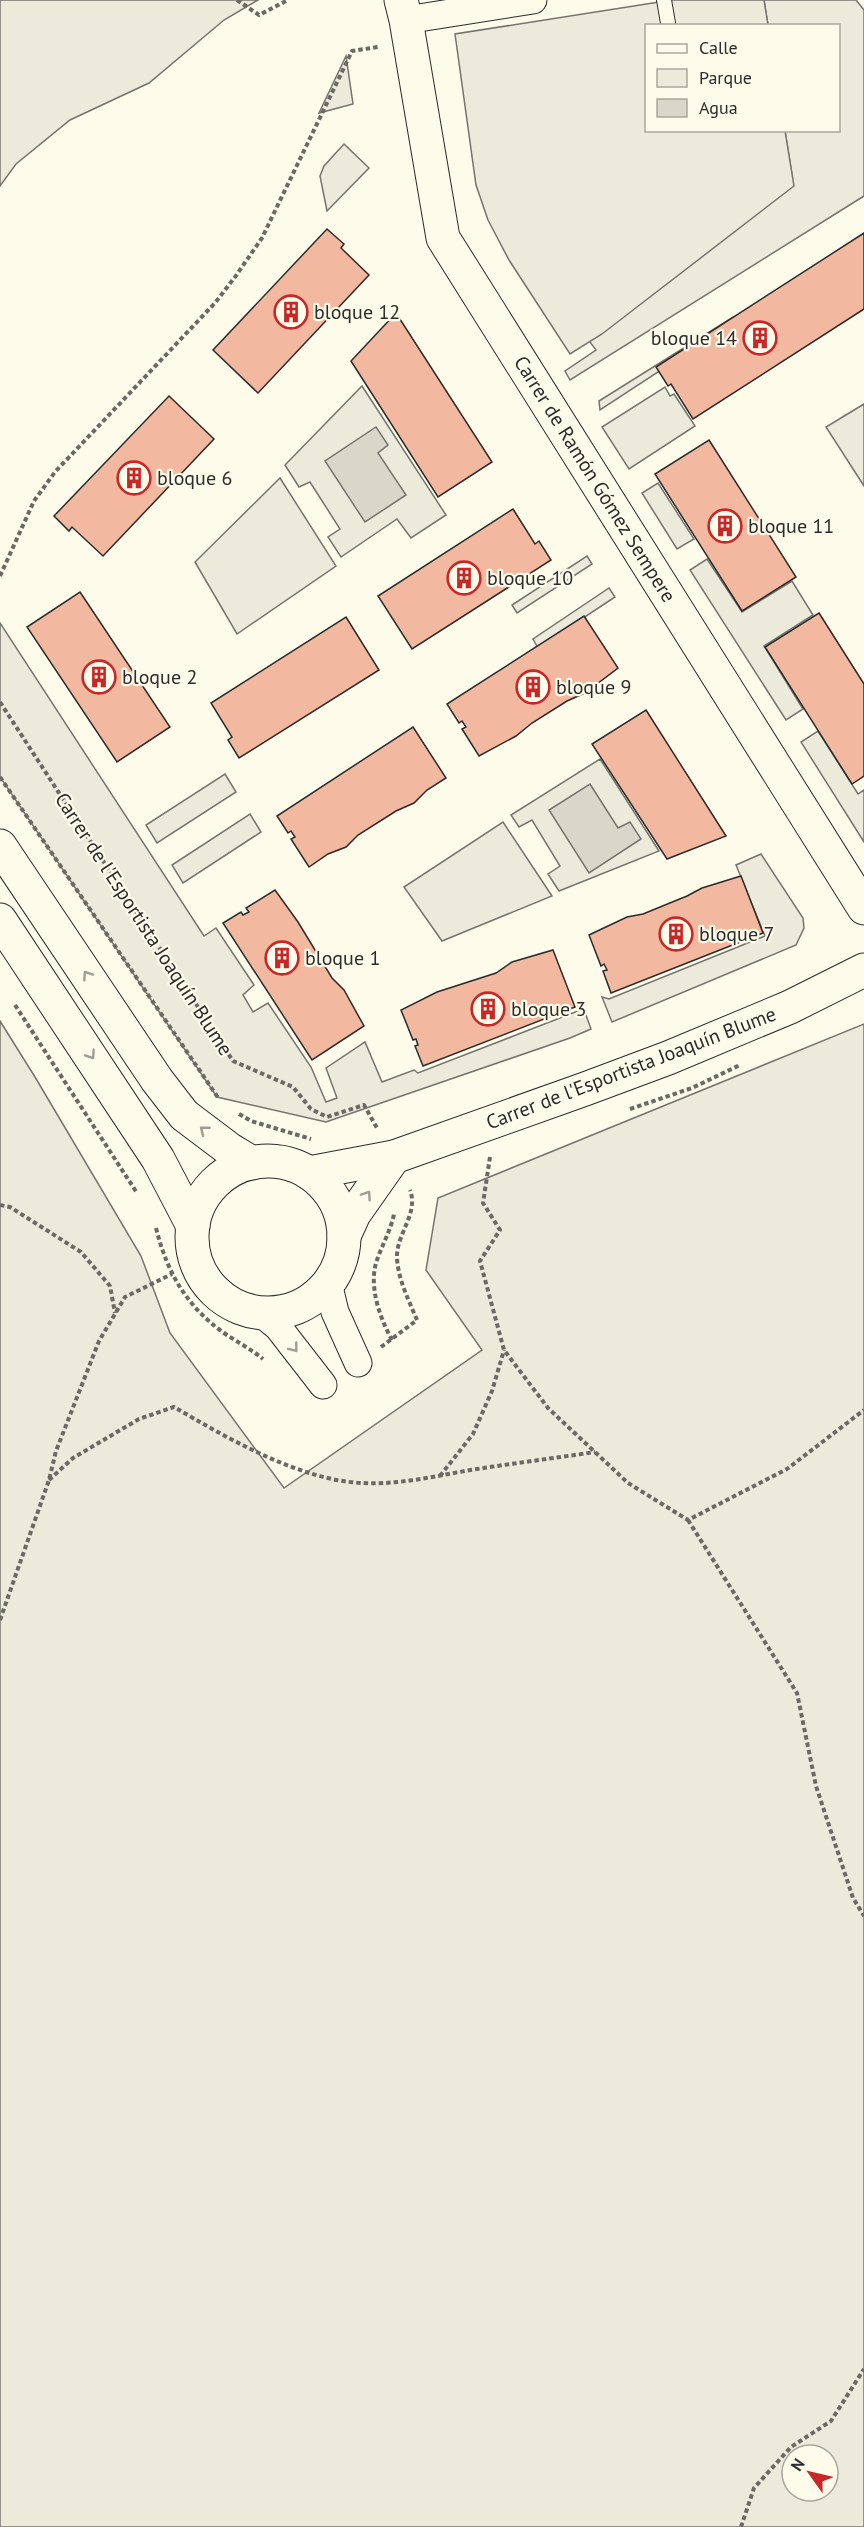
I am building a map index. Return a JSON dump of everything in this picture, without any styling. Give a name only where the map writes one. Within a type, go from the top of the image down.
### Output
[{"type":"street","points":[[405,7],[533,0]]},
{"type":"street","name":"Carrer de Ramón Gómez Sempere","points":[[405,7],[443,238],[864,908]]},
{"type":"street","points":[[0,846],[157,1080],[184,1115],[229,1149],[252,1163]]},
{"type":"street","points":[[0,920],[158,1159],[193,1226]]},
{"type":"street","name":"Carrer de l'Esportista Joaquín Blume","points":[[309,1173],[394,1171],[790,1007],[864,970]]},
{"type":"street","points":[[344,1236],[341,1217],[334,1200],[323,1185],[309,1173],[291,1165],[272,1161],[252,1163],[231,1171],[213,1185],[199,1204],[193,1226],[193,1251],[201,1275],[217,1294],[238,1308],[262,1314],[288,1311],[310,1300],[328,1283],[340,1261],[344,1236],[354,1214],[394,1171]]},
{"type":"street","points":[[328,1283],[335,1312],[358,1363]]},
{"type":"street","points":[[262,1314],[278,1327],[323,1385]]},
{"type":"lane","points":[[664,0],[668,23]]},
{"type":"path","points":[[237,0],[259,15],[288,0]]},
{"type":"path","points":[[0,576],[34,501],[55,472],[215,303],[262,238],[310,144],[352,51],[379,47],[381,57]]},
{"type":"path","name":"Carrer de l'Esportista Joaquín Blume","points":[[0,702],[232,1061],[293,1087],[311,1109],[327,1117],[364,1105],[394,1171]]},
{"type":"path","points":[[0,777],[217,1097],[224,1103]]},
{"type":"path","points":[[13,1002],[141,1199]]},
{"type":"path","points":[[230,1108],[252,1121],[318,1140]]},
{"type":"path","points":[[490,1156],[483,1203],[500,1230],[480,1260],[504,1350],[548,1408],[628,1483],[688,1520],[797,1693],[816,1786],[853,1898],[864,1916]]},
{"type":"path","points":[[392,1340],[382,1322],[376,1296],[375,1266],[394,1217],[394,1171]]},
{"type":"path","points":[[358,1363],[417,1320],[402,1282],[397,1256],[410,1216],[413,1197],[394,1171]]},
{"type":"path","points":[[0,1205],[10,1207],[81,1252],[110,1286],[115,1314]]},
{"type":"path","points":[[154,1219],[162,1253],[177,1285],[201,1313],[269,1363]]},
{"type":"path","points":[[0,1620],[50,1480],[60,1440],[99,1341],[125,1297],[172,1274]]},
{"type":"path","points":[[440,1476],[473,1434],[492,1391],[504,1350]]},
{"type":"path","points":[[50,1480],[73,1458],[139,1419],[174,1407],[235,1441],[302,1472],[362,1484],[412,1482],[595,1452]]},
{"type":"path","points":[[688,1520],[787,1469],[864,1410]]},
{"type":"path","points":[[741,2527],[754,2488],[791,2447],[831,2421],[864,2369]]},
{"type":"green space","points":[[0,0],[258,0],[224,20],[149,83],[70,120],[16,164],[0,186]]},
{"type":"green space","points":[[764,0],[856,0],[864,10],[864,196],[570,380],[565,371],[596,350],[584,334],[792,175],[785,132],[840,132],[840,24],[768,24]]},
{"type":"green space","points":[[346,56],[353,104],[319,113]]},
{"type":"green space","points":[[344,144],[369,168],[327,211],[320,176],[324,166]]},
{"type":"green space","points":[[733,317],[739,319],[600,410],[599,401]]},
{"type":"green space","points":[[362,386],[446,515],[411,538],[397,519],[341,557],[328,537],[340,529],[310,482],[299,487],[285,465]]},
{"type":"green space","points":[[665,387],[670,396],[674,394],[695,426],[629,469],[602,427]]},
{"type":"green space","points":[[864,404],[864,486],[826,427]]},
{"type":"green space","points":[[280,478],[336,566],[237,634],[195,562]]},
{"type":"green space","points":[[658,483],[694,539],[677,549],[642,493]]},
{"type":"green space","points":[[587,556],[592,564],[517,613],[512,605]]},
{"type":"green space","points":[[707,559],[742,612],[792,581],[813,615],[764,646],[803,709],[786,720],[690,570]]},
{"type":"green space","points":[[609,588],[615,597],[538,648],[533,639]]},
{"type":"green space","points":[[0,623],[204,936],[216,928],[254,985],[243,995],[253,1012],[268,1003],[311,1067],[326,1102],[337,1098],[326,1068],[365,1042],[382,1082],[414,1070],[418,1073],[578,1011],[578,1006],[582,1004],[591,1029],[326,1122],[217,1097],[0,777]]},
{"type":"green space","points":[[818,731],[858,794],[864,790],[864,842],[801,742]]},
{"type":"green space","points":[[600,759],[659,851],[559,891],[548,874],[560,866],[532,820],[519,827],[511,815]]},
{"type":"green space","points":[[225,774],[236,792],[157,843],[146,825]]},
{"type":"green space","points":[[250,814],[261,832],[183,883],[172,865]]},
{"type":"green space","points":[[503,822],[552,896],[442,941],[404,887]]},
{"type":"green space","points":[[761,854],[803,918],[804,928],[796,945],[612,1022],[602,997],[609,999],[765,936],[736,865]]},
{"type":"green space","points":[[0,1021],[141,1256],[170,1333],[284,1488],[482,1350],[426,1270],[438,1198],[864,1024],[864,2527],[0,2527]]},
{"type":"shaded area","points":[[672,0],[764,0],[768,24],[645,24],[645,132],[785,132],[794,186],[602,334],[570,354],[509,260],[488,220],[476,185],[455,34]]},
{"type":"water","points":[[376,427],[388,445],[378,453],[406,495],[365,522],[325,461]]},
{"type":"water","points":[[590,784],[618,828],[630,822],[641,839],[589,873],[549,810]]},
{"type":"building","name":"bloque 12","points":[[327,229],[344,244],[341,248],[369,275],[258,393],[213,350]]},
{"type":"building","name":"bloque 14","points":[[864,233],[864,309],[693,419],[671,384],[668,386],[656,367]]},
{"type":"building","points":[[396,313],[492,462],[438,497],[351,361]]},
{"type":"building","name":"bloque 6","points":[[169,396],[214,439],[103,556],[72,527],[69,531],[54,516]]},
{"type":"building","name":"bloque 11","points":[[709,440],[796,577],[742,611],[655,474]]},
{"type":"building","name":"bloque 10","points":[[513,509],[535,544],[539,541],[551,560],[412,649],[378,596]]},
{"type":"building","name":"bloque 2","points":[[80,592],[170,727],[117,762],[27,627]]},
{"type":"building","points":[[819,613],[864,684],[864,776],[852,784],[765,647]]},
{"type":"building","name":"bloque 9","points":[[584,616],[618,668],[585,693],[567,701],[516,736],[479,756],[462,729],[466,727],[462,721],[459,723],[447,704]]},
{"type":"building","points":[[346,617],[379,670],[239,758],[228,740],[232,737],[211,703]]},
{"type":"building","points":[[646,710],[726,836],[667,859],[592,744]]},
{"type":"building","points":[[413,727],[446,778],[427,790],[414,803],[396,811],[358,835],[346,847],[328,854],[309,867],[291,839],[295,837],[291,831],[288,833],[277,816]]},
{"type":"building","name":"bloque 7","points":[[741,876],[763,933],[611,993],[603,971],[607,970],[604,964],[601,966],[589,935],[627,917],[643,914],[702,888]]},
{"type":"building","name":"bloque 1","points":[[275,890],[298,922],[332,978],[344,990],[364,1026],[312,1060],[223,923],[241,912],[243,915],[249,912],[246,908]]},
{"type":"building","name":"bloque 3","points":[[553,950],[575,1007],[423,1066],[415,1046],[418,1045],[416,1039],[413,1040],[401,1010],[437,992],[496,973],[512,962]]},
{"type":"place","name":"bloque 12","points":[[291,312]]},
{"type":"place","name":"bloque 14","points":[[760,338]]},
{"type":"place","name":"bloque 6","points":[[134,478]]},
{"type":"place","name":"bloque 11","points":[[725,526]]},
{"type":"place","name":"bloque 10","points":[[464,578]]},
{"type":"place","name":"bloque 2","points":[[99,677]]},
{"type":"place","name":"bloque 9","points":[[533,687]]},
{"type":"place","name":"bloque 7","points":[[676,934]]},
{"type":"place","name":"bloque 1","points":[[282,958]]},
{"type":"place","name":"bloque 3","points":[[488,1009]]}]
